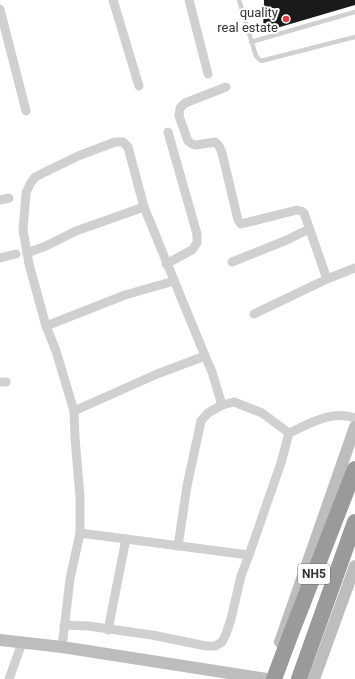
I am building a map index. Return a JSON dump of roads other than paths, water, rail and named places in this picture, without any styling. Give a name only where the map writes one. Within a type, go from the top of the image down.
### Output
[{"type":"highway","name":"NH5","points":[[274,679],[355,469]]},
{"type":"highway","name":"NH5","points":[[299,679],[355,522]]},
{"type":"main road","points":[[0,640],[62,647],[267,679],[355,427]]},
{"type":"main road","points":[[314,679],[355,566]]},
{"type":"street","points":[[113,0],[139,86]]},
{"type":"street","points":[[189,0],[208,74]]},
{"type":"street","points":[[0,10],[26,111]]},
{"type":"street","points":[[226,87],[186,103],[180,108],[179,116],[188,141],[196,145],[215,142],[219,146],[238,220],[241,224],[297,210],[304,213],[328,279]]},
{"type":"street","points":[[166,264],[192,250],[197,243],[197,234],[168,132]]},
{"type":"street","points":[[62,647],[70,579],[80,533],[80,497],[74,412],[33,282],[23,230],[26,194],[30,184],[36,177],[78,156],[115,142],[123,142],[128,147],[144,207],[166,264],[212,372],[222,405]]},
{"type":"street","points":[[28,253],[76,231],[144,207]]},
{"type":"street","points":[[232,262],[287,240],[309,229]]},
{"type":"street","points":[[0,258],[16,254]]},
{"type":"street","points":[[254,314],[355,268]]},
{"type":"street","points":[[46,326],[125,295],[174,281]]},
{"type":"street","points":[[74,412],[157,374],[205,356]]},
{"type":"street","points":[[178,546],[187,486],[201,421],[208,412],[222,405],[234,402],[262,413],[289,433]]},
{"type":"street","points":[[289,433],[324,417],[345,414],[355,418]]},
{"type":"street","points":[[64,625],[88,626],[152,635],[206,646],[215,646],[222,642],[231,619],[241,576],[281,463],[289,433]]},
{"type":"street","points":[[80,533],[249,555]]},
{"type":"street","points":[[108,630],[126,539]]},
{"type":"street","points":[[9,679],[22,643]]},
{"type":"lane","points":[[239,0],[256,56],[261,61],[355,37]]},
{"type":"lane","points":[[252,42],[355,12]]},
{"type":"place","name":"quality real estate","points":[[286,19]]}]
